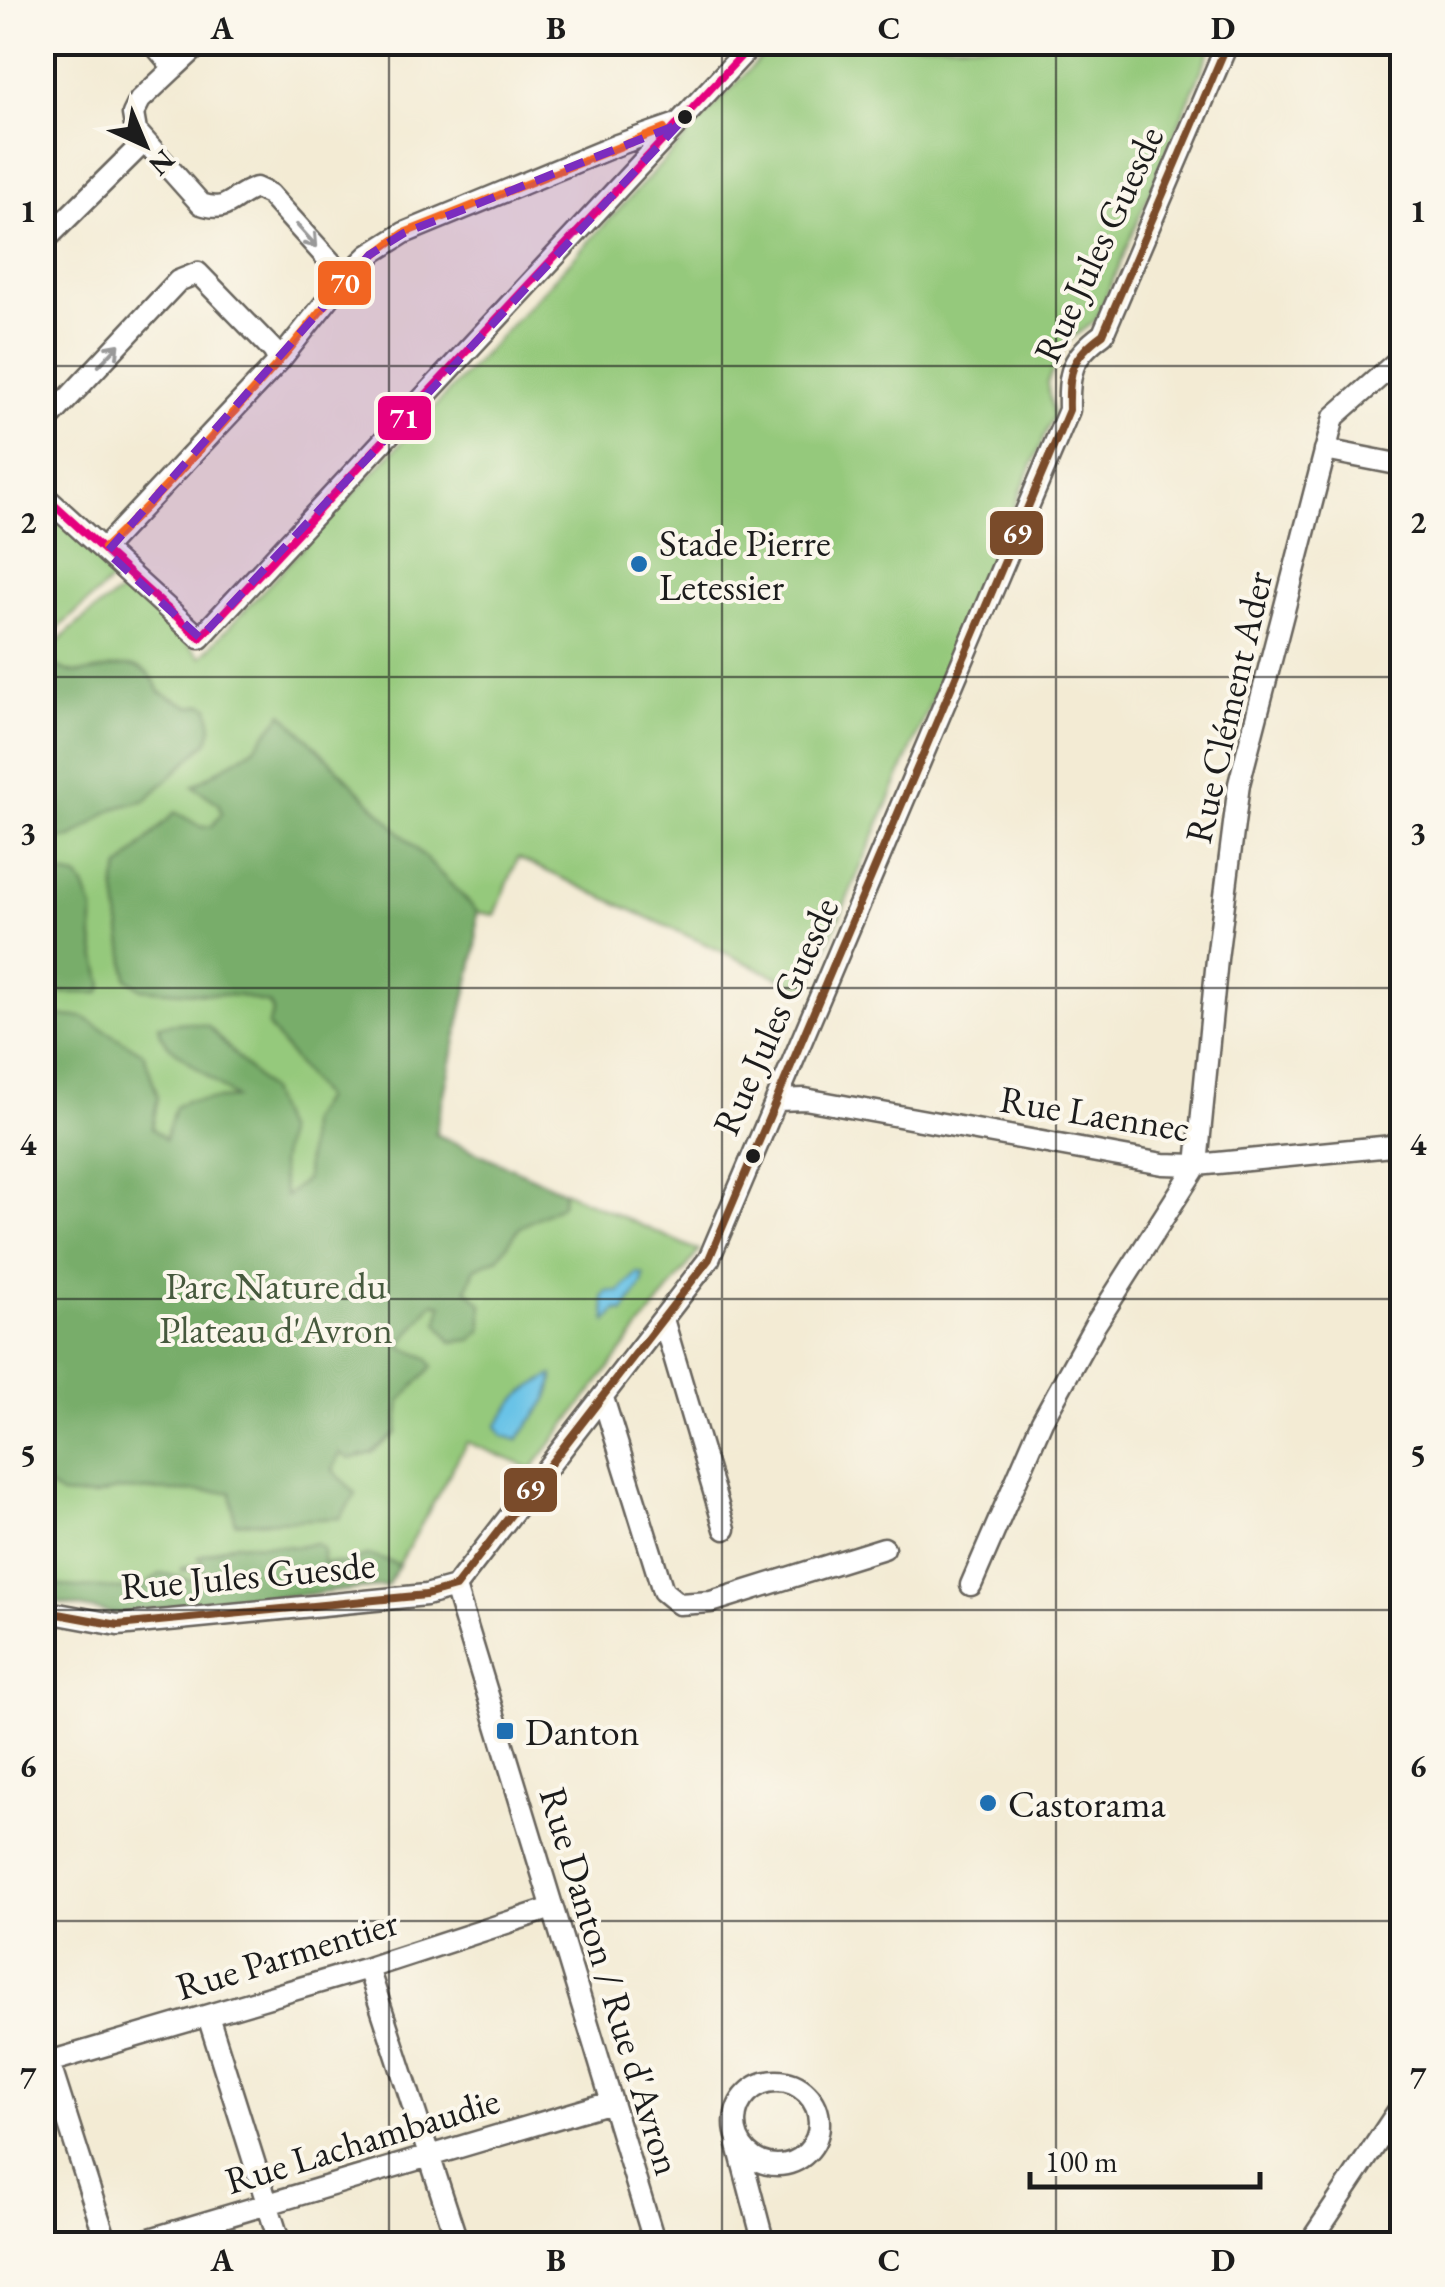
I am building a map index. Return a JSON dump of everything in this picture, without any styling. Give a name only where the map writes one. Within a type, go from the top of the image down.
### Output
[{"type":"street","points":[[152,42],[174,68]]},
{"type":"street","points":[[202,42],[140,100],[133,114],[136,131],[200,204],[215,209],[256,188],[269,194],[345,278]]},
{"type":"street","points":[[240,42],[250,42]]},
{"type":"street","points":[[42,494],[200,638],[754,42]]},
{"type":"street","name":"Rue Jules Guesde","points":[[42,1611],[118,1624],[426,1594],[455,1587],[709,1260],[1069,410],[1071,367],[1085,347],[1104,334],[1228,42]]},
{"type":"street","points":[[105,550],[279,361],[345,278],[369,255],[404,233],[616,145],[678,124]]},
{"type":"street","points":[[42,243],[145,141]]},
{"type":"street","points":[[42,426],[178,282],[198,273],[273,350],[279,361]]},
{"type":"street","name":"Rue Clément Ader","points":[[1197,1166],[1238,784],[1334,417],[1402,358]]},
{"type":"street","points":[[1326,450],[1402,465]]},
{"type":"street","name":"Rue Laennec","points":[[778,1100],[805,1099],[1162,1164],[1197,1166],[1402,1146]]},
{"type":"street","points":[[970,1585],[1042,1421],[1096,1325],[1197,1166]]},
{"type":"street","points":[[663,1319],[725,1529]]},
{"type":"street","points":[[603,1398],[663,1591],[678,1604],[710,1602],[884,1548]]},
{"type":"street","name":"Rue Danton / Rue d'Avron","points":[[455,1587],[655,2244]]},
{"type":"street","name":"Rue Parmentier","points":[[46,2063],[368,1968],[552,1908]]},
{"type":"street","points":[[368,1968],[458,2244]]},
{"type":"street","points":[[208,2016],[280,2244]]},
{"type":"street","points":[[46,2063],[107,2244]]},
{"type":"street","points":[[754,2200],[757,2185],[766,2172],[802,2156],[817,2135],[816,2105],[798,2086],[784,2080],[755,2086],[736,2108],[736,2136],[764,2244]]},
{"type":"street","name":"Rue Lachambaudie","points":[[133,2244],[611,2102]]},
{"type":"street","points":[[1309,2244],[1402,2105]]},
{"type":"street","points":[[736,2136],[753,2158],[778,2165]]},
{"type":"highlighted area","points":[[679,124],[200,638],[107,552],[369,255],[404,233]]},
{"type":"green space","points":[[774,43],[1213,43],[1096,320],[1065,343],[1047,383],[1053,416],[808,991],[518,858],[495,915],[477,912],[476,949],[435,1134],[699,1251],[532,1469],[467,1442],[387,1586],[115,1614],[43,1600],[42,660],[73,628],[130,586],[201,657]]},
{"type":"green space","points":[[43,503],[117,576],[56,630],[43,647]]},
{"type":"green space","points":[[43,659],[75,673],[126,666],[145,671],[160,692],[191,707],[209,707],[212,728],[208,741],[146,800],[113,809],[72,838],[43,839]]},
{"type":"green space","name":"Parc Nature du Plateau d'Avron","points":[[283,713],[477,911],[476,949],[435,1134],[564,1191],[562,1205],[520,1227],[498,1258],[475,1268],[467,1290],[482,1304],[482,1330],[471,1340],[451,1342],[438,1322],[442,1305],[433,1303],[400,1346],[428,1358],[433,1366],[401,1401],[397,1433],[372,1453],[350,1459],[340,1453],[333,1470],[356,1494],[340,1518],[235,1523],[231,1492],[116,1490],[92,1497],[61,1495],[42,1483],[43,1016],[83,1017],[144,1054],[158,1097],[152,1128],[165,1139],[175,1107],[186,1101],[235,1098],[168,1045],[159,1025],[187,1022],[208,1026],[269,1091],[285,1133],[280,1165],[285,1197],[306,1179],[308,1121],[323,1098],[268,1026],[273,1011],[269,1004],[240,996],[141,989],[127,978],[115,884],[120,868],[175,812],[202,827],[212,826],[222,813],[218,803],[193,786],[254,748]]},
{"type":"green space","points":[[48,861],[50,872],[77,877],[93,909],[93,939],[103,986],[99,993],[43,993],[42,863]]},
{"type":"green space","points":[[236,1543],[298,1547],[315,1543],[323,1548],[323,1563],[346,1563],[369,1555],[399,1565],[387,1586],[115,1614],[43,1600],[43,1585],[139,1590],[161,1573],[209,1584],[214,1581],[213,1573],[181,1570],[203,1564],[198,1557]]},
{"type":"water","points":[[637,1273],[644,1275],[642,1284],[624,1312],[617,1310],[607,1322],[603,1297],[607,1291],[619,1292]]},
{"type":"water","points":[[553,1375],[546,1401],[518,1440],[503,1436],[497,1426],[514,1402]]},
{"type":"transit line","name":"71","points":[[42,494],[200,638],[754,42]]},
{"type":"transit line","name":"69","points":[[42,1611],[118,1625],[426,1595],[455,1587],[709,1259],[1069,410],[1074,366],[1084,350],[1103,334],[1228,42]]},
{"type":"transit line","name":"70","points":[[104,548],[214,434],[335,294],[383,248],[404,233],[664,129]]},
{"type":"place","name":"Stade Pierre Letessier","points":[[639,564]]},
{"type":"place","name":"Danton","points":[[505,1731]]},
{"type":"place","name":"Castorama","points":[[988,1803]]}]
